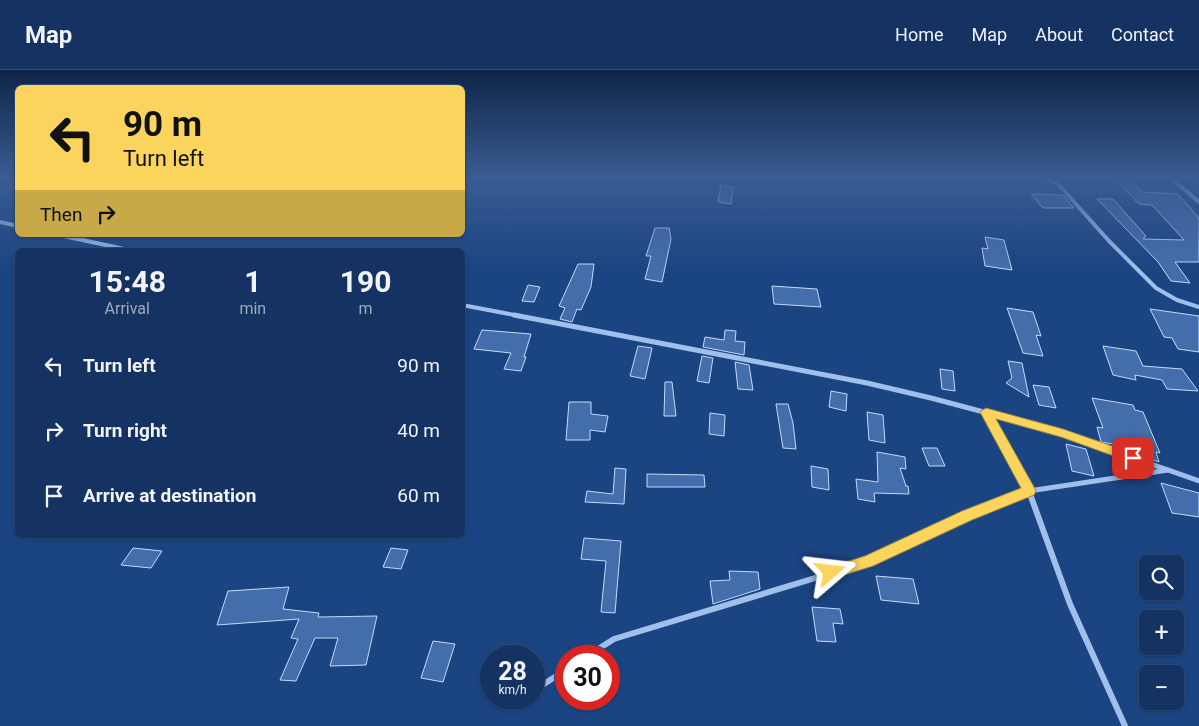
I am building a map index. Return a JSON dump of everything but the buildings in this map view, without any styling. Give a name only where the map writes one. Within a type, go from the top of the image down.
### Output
[{"type":"street","points":[[1079,208],[1156,288],[1178,300],[1199,307]]},
{"type":"street","points":[[0,222],[15,225]]},
{"type":"street","points":[[68,237],[121,248]]},
{"type":"street","points":[[465,306],[867,383],[1063,433],[1199,481]]},
{"type":"street","points":[[986,412],[1029,491],[1070,604],[1125,726]]},
{"type":"street","points":[[604,645],[614,639],[868,562],[967,516],[1029,491],[1168,470]]},
{"type":"route","points":[[831,572],[868,562],[967,516],[1029,491],[986,412],[1063,433],[1133,458]]}]
